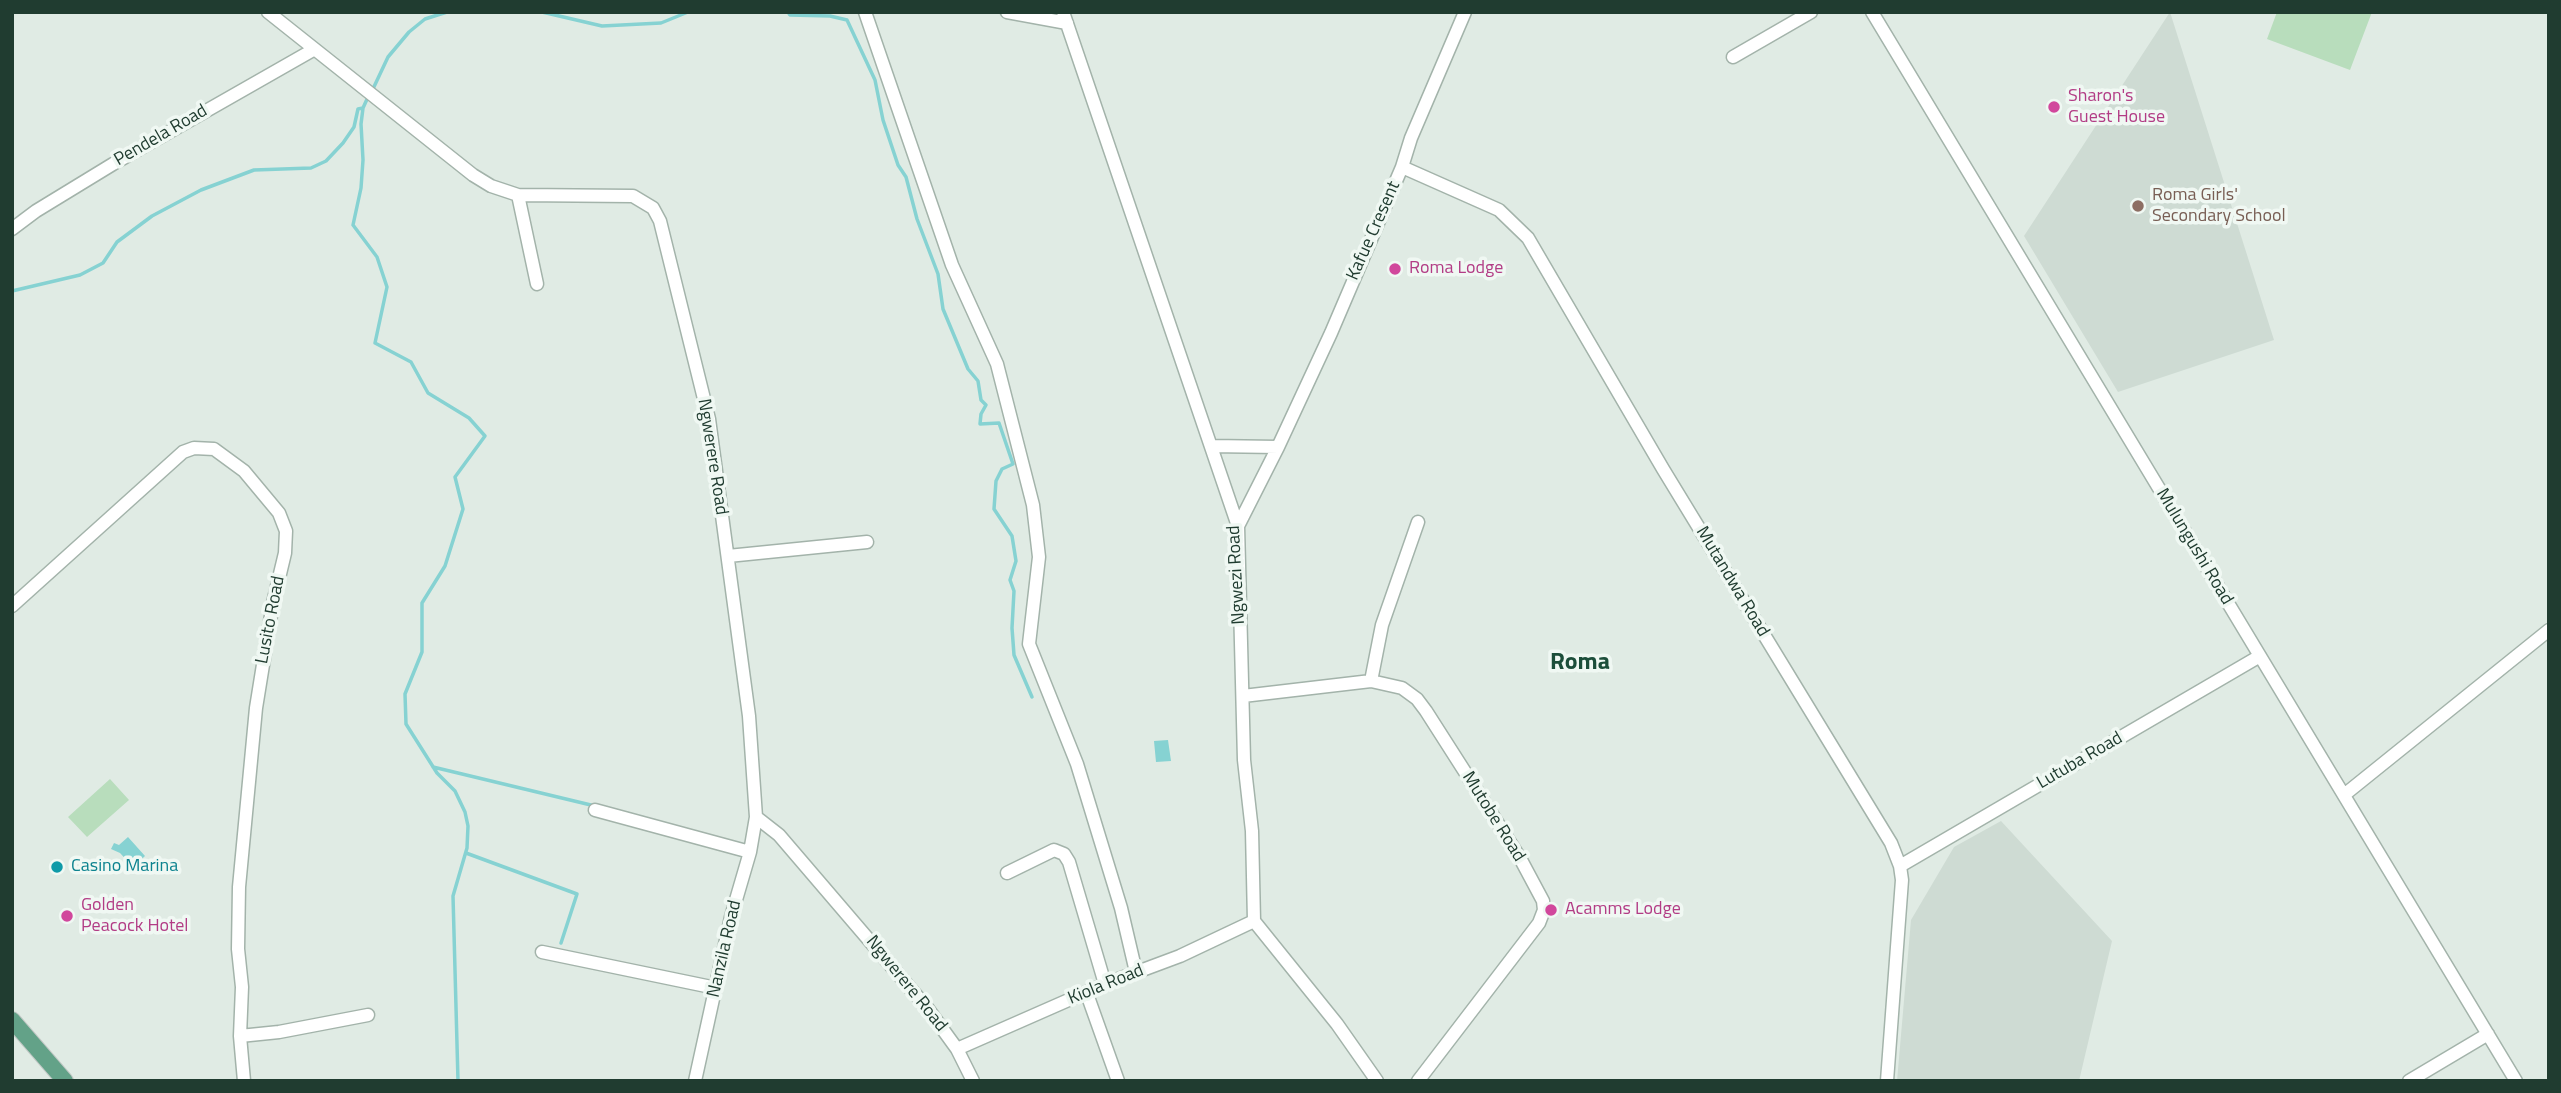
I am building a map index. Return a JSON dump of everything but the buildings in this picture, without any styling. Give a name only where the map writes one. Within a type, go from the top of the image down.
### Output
[{"type":"main road","points":[[12,1020],[65,1081]]},
{"type":"street","name":"Ngwerere Road","points":[[268,12],[473,175],[491,186],[518,195],[621,195],[644,201],[653,208],[660,221],[709,419],[749,716],[756,817],[779,835],[928,1009],[957,1049],[973,1081]]},
{"type":"street","points":[[865,12],[952,265],[997,364],[1033,505],[1039,557],[1029,644],[1077,764],[1121,908],[1136,972]]},
{"type":"street","points":[[1007,12],[1065,18]]},
{"type":"street","name":"Kafue Cresent","points":[[1238,526],[1331,333],[1465,12]]},
{"type":"street","points":[[1733,57],[1811,12]]},
{"type":"street","name":"Mulungushi Road","points":[[1872,12],[2516,1081]]},
{"type":"street","name":"Ngwezi Road","points":[[1065,18],[1238,526],[1244,760],[1252,831],[1254,921]]},
{"type":"street","name":"Pendela Road","points":[[12,229],[36,211],[113,164],[313,50]]},
{"type":"street","name":"Mutandwa Road","points":[[1402,167],[1500,210],[1528,238],[1663,469],[1891,843],[1900,866],[1902,891],[1887,1081]]},
{"type":"street","points":[[518,195],[537,284]]},
{"type":"street","points":[[1211,446],[1278,447]]},
{"type":"street","name":"Lusito Road","points":[[12,606],[183,452],[194,448],[214,449],[244,471],[279,513],[286,531],[285,554],[272,603],[256,708],[239,887],[238,949],[242,987],[240,1036],[244,1081]]},
{"type":"street","points":[[1371,681],[1382,625],[1418,522]]},
{"type":"street","points":[[728,556],[867,542]]},
{"type":"street","points":[[2344,795],[2549,630]]},
{"type":"street","name":"Lutuba Road","points":[[1900,866],[2260,656]]},
{"type":"street","name":"Mutobe Road","points":[[1243,696],[1371,681],[1402,688],[1417,699],[1520,858],[1543,901],[1544,910],[1539,923],[1418,1081]]},
{"type":"street","points":[[595,810],[750,852]]},
{"type":"street","name":"Nanzila Road","points":[[695,1081],[756,817]]},
{"type":"street","points":[[1007,873],[1054,850],[1063,854],[1069,862],[1105,984]]},
{"type":"street","points":[[1254,921],[1336,1024],[1377,1081]]},
{"type":"street","name":"Kiola Road","points":[[957,1049],[1105,984],[1180,957],[1254,921]]},
{"type":"street","points":[[542,952],[716,988]]},
{"type":"street","points":[[1087,994],[1118,1081]]},
{"type":"street","points":[[240,1036],[279,1032],[368,1015]]},
{"type":"street","points":[[2409,1081],[2488,1034]]},
{"type":"shaded area","name":"Roma Girls' Secondary School","points":[[2170,12],[2274,340],[2118,392],[2024,236]]},
{"type":"shaded area","points":[[2001,821],[2112,941],[2079,1081],[1897,1081],[1911,920],[1954,847]]},
{"type":"green space","points":[[2277,12],[2372,12],[2350,70],[2267,39]]},
{"type":"green space","points":[[110,779],[129,800],[87,837],[68,817]]},
{"type":"water","points":[[1168,740],[1171,761],[1156,762],[1154,741]]},
{"type":"water","points":[[128,837],[145,856],[133,867],[120,853],[111,849],[114,843],[119,845]]},
{"type":"waterway","points":[[372,91],[388,57],[409,32],[425,19],[447,12]]},
{"type":"waterway","points":[[542,12],[602,26],[661,23],[688,12]]},
{"type":"waterway","points":[[788,12],[790,15],[830,16],[847,20],[875,80],[883,120],[898,165],[906,177],[917,219],[938,274],[943,309],[968,369],[978,381],[981,400],[986,405],[980,424],[999,423],[1013,464],[1002,469],[996,481],[994,509],[1012,536],[1016,561],[1010,580],[1014,591],[1014,655],[1032,697]]},
{"type":"waterway","points":[[368,97],[361,124],[361,188],[353,225],[377,257],[387,287],[375,343],[411,362],[428,393],[469,418],[485,436],[455,477],[463,509],[445,566],[422,603],[422,652],[405,694],[406,724],[437,773],[455,791],[468,826],[467,848],[453,896],[458,1081]]},
{"type":"waterway","points":[[12,291],[80,275],[103,263],[117,242],[152,216],[201,190],[254,170],[311,168],[326,161],[343,143],[354,127],[358,109],[363,108]]},
{"type":"waterway","points":[[433,767],[595,806]]},
{"type":"waterway","points":[[466,853],[577,894],[561,943]]},
{"type":"place","name":"Sharon's Guest House","points":[[2054,107]]},
{"type":"place","name":"Roma Girls' Secondary School","points":[[2138,206]]},
{"type":"place","name":"Roma Lodge","points":[[1395,269]]},
{"type":"place","name":"Casino Marina","points":[[57,867]]},
{"type":"place","name":"Acamms Lodge","points":[[1551,910]]},
{"type":"place","name":"Golden Peacock Hotel","points":[[67,916]]},
{"type":"district","name":"Roma","points":[[1580,663]]}]
